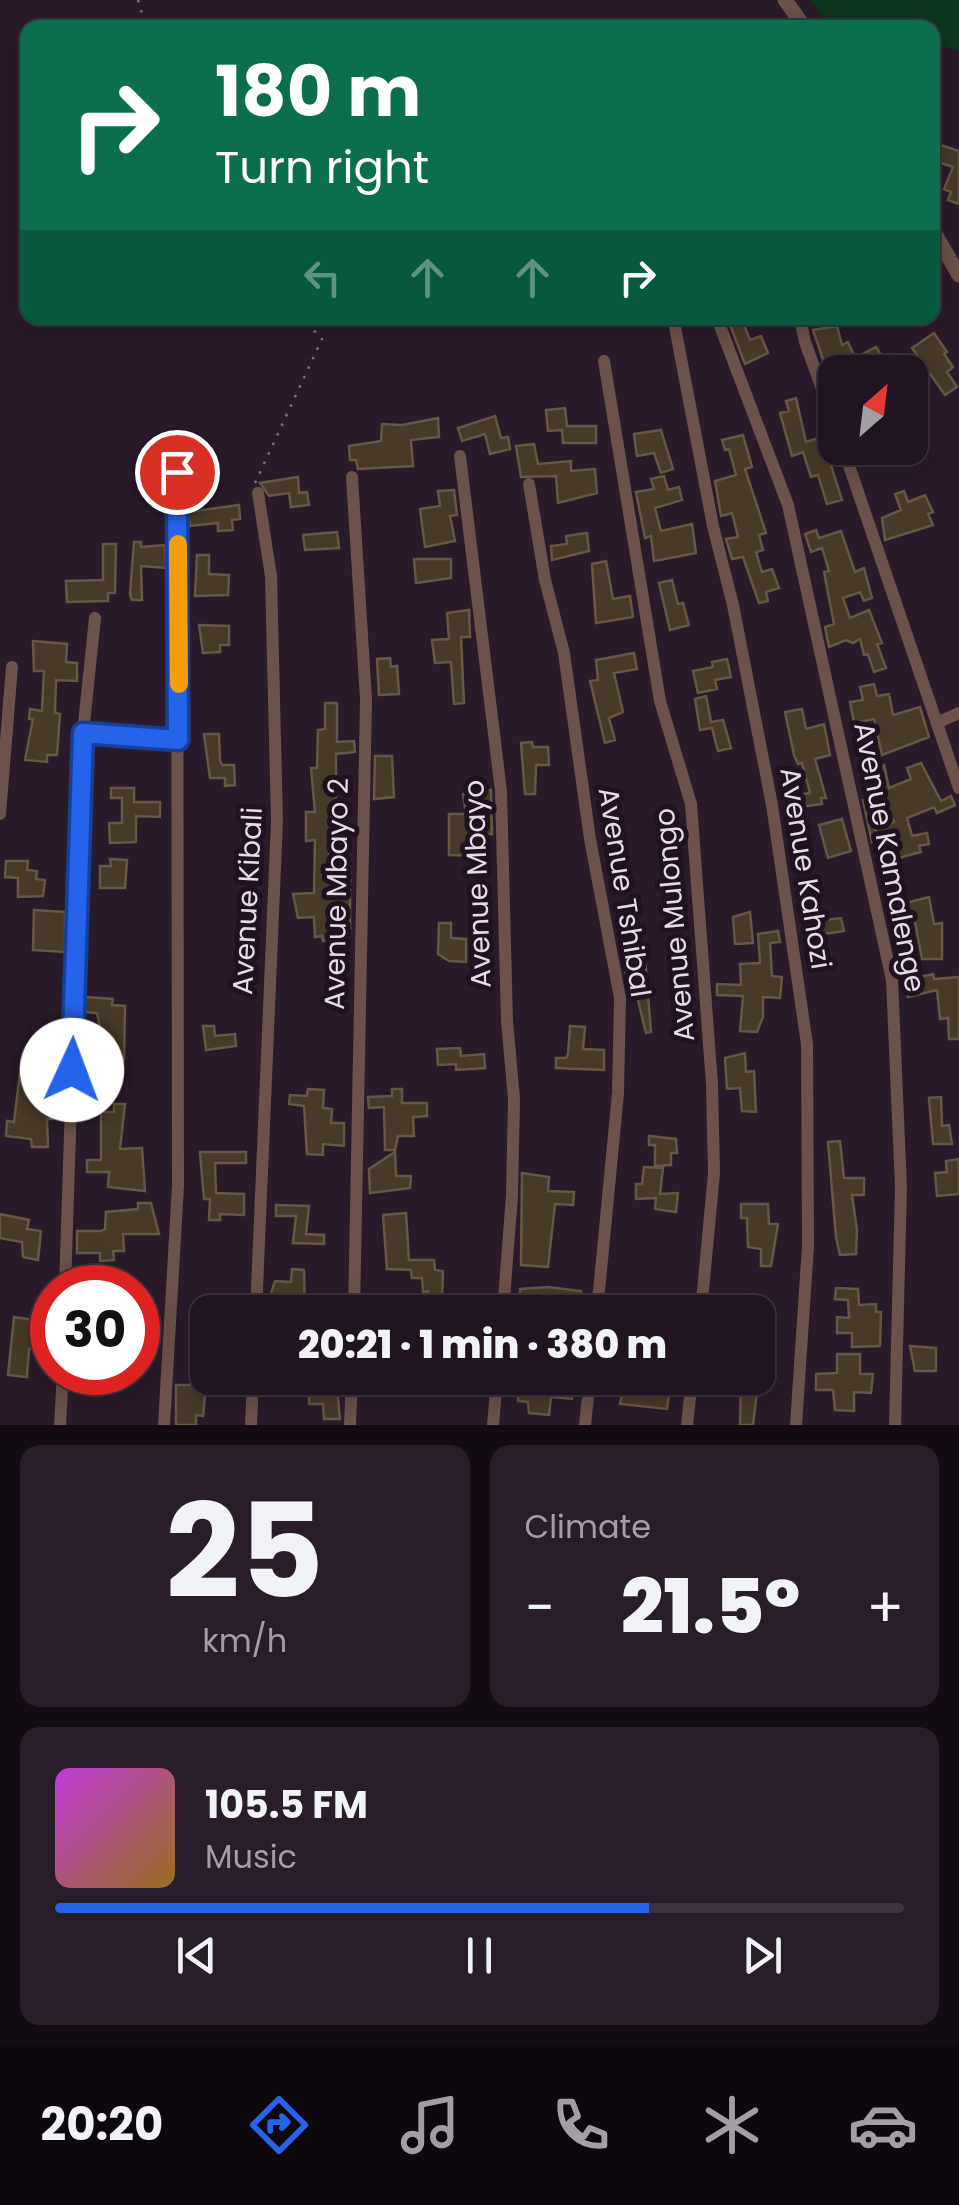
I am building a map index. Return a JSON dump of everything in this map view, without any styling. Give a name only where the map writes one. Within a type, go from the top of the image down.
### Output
[{"type":"street","points":[[940,243],[959,275]]},
{"type":"street","name":"Avenue Kamalenge","points":[[720,325],[788,505],[892,980],[900,1187],[895,1425]]},
{"type":"street","points":[[801,325],[818,378]]},
{"type":"street","name":"Avenue Kahozi","points":[[676,327],[712,526],[733,605],[772,805],[807,1044],[808,1246],[796,1425]]},
{"type":"street","name":"Avenue Mulongo","points":[[604,362],[660,701],[690,804],[712,1084],[714,1173],[703,1295]]},
{"type":"street","name":"Avenue Mbayo","points":[[460,456],[501,791],[507,1021],[514,1099],[504,1295]]},
{"type":"street","points":[[849,465],[959,788]]},
{"type":"street","points":[[164,1425],[178,1186],[177,472]]},
{"type":"street","name":"Avenue Mbayo 2","points":[[352,478],[366,700],[354,1295]]},
{"type":"street","name":"Avenue Tshibal","points":[[529,484],[545,580],[567,669],[590,839],[620,998],[618,1093],[598,1295]]},
{"type":"street","name":"Avenue Kibali","points":[[257,1295],[277,820],[271,576],[258,494]]},
{"type":"street","points":[[66,1265],[83,733],[96,618]]},
{"type":"street","points":[[0,814],[12,667]]},
{"type":"street","points":[[939,722],[959,713]]},
{"type":"street","points":[[83,733],[178,740]]},
{"type":"street","points":[[60,1425],[62,1395]]},
{"type":"street","points":[[251,1425],[252,1395]]},
{"type":"street","points":[[350,1425],[351,1395]]},
{"type":"street","points":[[493,1425],[496,1395]]},
{"type":"street","points":[[585,1425],[588,1395]]},
{"type":"street","points":[[687,1425],[690,1395]]},
{"type":"path","points":[[258,494],[257,473],[322,338],[309,325]]},
{"type":"green space","points":[[811,0],[959,0],[959,50],[940,46],[940,20],[824,20]]},
{"type":"building","points":[[940,145],[959,151],[959,204],[948,200],[951,192],[944,189],[953,167],[940,163]]},
{"type":"building","points":[[730,325],[744,325],[750,340],[761,336],[768,353],[745,364]]},
{"type":"building","points":[[837,326],[842,345],[848,342],[854,355],[821,355],[813,330]]},
{"type":"building","points":[[934,333],[947,352],[944,354],[953,367],[947,372],[957,387],[945,395],[928,371],[928,355],[917,355],[912,348]]},
{"type":"building","points":[[876,347],[881,355],[861,355]]},
{"type":"building","points":[[796,398],[806,442],[818,438],[818,465],[831,465],[842,500],[827,504],[818,475],[811,477],[803,452],[792,456],[780,413],[789,411],[786,401]]},
{"type":"building","points":[[565,408],[567,426],[596,426],[596,443],[563,443],[562,430],[548,431],[546,410]]},
{"type":"building","points":[[495,416],[501,438],[508,437],[510,449],[490,454],[485,434],[462,441],[458,428]]},
{"type":"building","points":[[438,418],[439,437],[411,440],[413,466],[358,469],[356,460],[350,460],[349,446],[381,441],[382,424],[402,425]]},
{"type":"building","points":[[661,430],[673,469],[661,473],[654,453],[637,456],[634,434]]},
{"type":"building","points":[[743,435],[752,467],[745,469],[766,533],[759,535],[763,550],[756,552],[762,572],[772,569],[779,588],[766,592],[768,601],[759,603],[743,557],[732,559],[726,539],[738,537],[732,513],[721,516],[715,481],[736,475],[729,449],[725,450],[722,440]]},
{"type":"building","points":[[534,444],[538,464],[571,461],[571,471],[595,469],[597,493],[558,503],[556,476],[521,477],[516,446]]},
{"type":"building","points":[[664,476],[668,490],[679,487],[682,500],[655,508],[661,531],[692,524],[696,553],[654,561],[651,536],[645,538],[636,492],[654,489],[651,479]]},
{"type":"building","points":[[298,477],[299,493],[307,492],[309,505],[291,507],[289,493],[269,496],[260,483]]},
{"type":"building","points":[[454,490],[457,515],[450,516],[455,541],[425,547],[420,509],[440,506],[438,491]]},
{"type":"building","points":[[904,491],[908,502],[925,495],[933,512],[928,514],[933,525],[885,540],[882,518],[901,510],[895,494]]},
{"type":"building","points":[[239,505],[240,519],[232,520],[233,530],[218,531],[218,523],[190,526],[188,512]]},
{"type":"building","points":[[816,530],[819,538],[841,531],[855,572],[864,568],[872,598],[864,601],[860,592],[843,598],[850,618],[869,610],[882,643],[877,644],[886,668],[874,672],[860,639],[829,647],[825,627],[834,624],[824,572],[829,571],[822,548],[811,552],[805,534]]},
{"type":"building","points":[[337,532],[339,548],[305,550],[303,535]]},
{"type":"building","points":[[587,533],[589,551],[552,560],[551,546],[567,544],[566,536]]},
{"type":"building","points":[[134,542],[141,542],[141,547],[165,545],[166,568],[141,566],[142,600],[132,600],[130,594]]},
{"type":"building","points":[[103,544],[116,544],[115,593],[108,593],[108,601],[67,602],[66,581],[103,580]]},
{"type":"building","points":[[197,555],[209,555],[209,574],[229,575],[228,595],[195,596]]},
{"type":"building","points":[[414,559],[451,559],[451,578],[416,583]]},
{"type":"building","points":[[606,561],[613,599],[630,596],[633,617],[596,623],[592,564]]},
{"type":"building","points":[[672,580],[689,625],[670,630],[659,583]]},
{"type":"building","points":[[469,610],[470,637],[461,637],[464,703],[454,704],[451,662],[435,663],[432,640],[449,639],[447,613]]},
{"type":"building","points":[[199,625],[229,626],[229,645],[220,645],[220,652],[203,653]]},
{"type":"building","points":[[33,641],[67,644],[66,662],[77,663],[77,681],[56,680],[55,713],[60,714],[57,755],[47,755],[47,762],[25,760],[33,719],[29,719],[30,709],[42,711],[44,671],[34,671]]},
{"type":"building","points":[[634,653],[637,669],[614,673],[623,712],[609,718],[615,740],[605,743],[590,681],[598,680],[596,660]]},
{"type":"building","points":[[390,658],[391,667],[397,666],[399,694],[379,695],[377,659]]},
{"type":"building","points":[[727,659],[731,677],[715,680],[717,689],[698,693],[693,671]]},
{"type":"building","points":[[874,684],[877,696],[889,694],[893,715],[920,707],[929,737],[882,755],[874,719],[854,723],[850,702],[863,700],[860,687]]},
{"type":"building","points":[[706,696],[711,722],[723,720],[731,748],[718,751],[712,728],[700,730],[695,699]]},
{"type":"building","points":[[325,703],[337,703],[337,742],[354,741],[355,752],[336,754],[336,817],[332,817],[333,838],[329,838],[330,865],[350,866],[350,928],[338,928],[339,936],[323,941],[322,936],[315,937],[314,917],[298,918],[293,894],[314,893],[315,840],[306,841],[306,812],[315,812],[311,768],[317,768],[318,730],[325,729]]},
{"type":"building","points":[[802,709],[806,729],[824,724],[830,755],[815,759],[826,798],[821,798],[822,804],[800,807],[798,795],[810,793],[802,763],[798,764],[794,755],[785,712]]},
{"type":"building","points":[[204,734],[219,734],[220,761],[222,765],[234,765],[235,785],[225,786],[225,778],[210,778]]},
{"type":"building","points":[[532,742],[533,747],[548,747],[549,765],[536,765],[535,794],[525,794],[521,743]]},
{"type":"building","points":[[375,756],[392,756],[394,797],[374,799]]},
{"type":"building","points":[[921,763],[941,801],[951,796],[955,805],[937,813],[934,807],[907,818],[912,836],[927,833],[929,844],[919,846],[921,852],[899,858],[891,833],[872,842],[863,800],[866,799],[875,830],[894,822],[870,768],[884,765],[889,788],[911,779],[907,768]]},
{"type":"building","points":[[111,788],[134,788],[134,802],[160,802],[160,817],[136,816],[136,842],[110,843],[109,823],[122,823],[122,798],[111,798]]},
{"type":"building","points":[[491,790],[492,834],[479,835],[481,856],[449,855],[449,814],[466,814],[463,794]]},
{"type":"building","points":[[842,819],[851,851],[828,858],[819,825]]},
{"type":"building","points":[[110,859],[127,860],[125,888],[100,888],[100,866],[111,866]]},
{"type":"building","points":[[6,861],[28,861],[27,870],[37,871],[36,879],[45,880],[43,896],[18,897],[18,878],[5,877]]},
{"type":"building","points":[[929,897],[934,924],[942,923],[942,959],[922,959],[913,912],[888,917],[886,908]]},
{"type":"building","points":[[34,910],[65,912],[65,952],[33,950]]},
{"type":"building","points":[[750,912],[753,943],[735,944],[733,917]]},
{"type":"building","points":[[841,918],[844,931],[817,935],[819,953],[807,954],[804,922]]},
{"type":"building","points":[[439,923],[451,923],[451,938],[466,939],[466,962],[449,961],[438,954]]},
{"type":"building","points":[[778,931],[780,942],[770,943],[772,976],[782,977],[780,998],[763,997],[763,1017],[757,1032],[740,1031],[743,996],[717,995],[717,984],[741,985],[740,964],[760,963],[758,934]]},
{"type":"building","points":[[645,957],[651,1032],[646,1033],[623,958]]},
{"type":"building","points":[[933,974],[934,979],[959,977],[959,1039],[949,1039],[948,1018],[940,1019],[937,990],[908,997],[904,981]]},
{"type":"building","points":[[85,997],[113,999],[112,1005],[125,1006],[124,1060],[114,1060],[113,1037],[105,1037],[105,1032],[101,1032],[97,1013],[85,1012]]},
{"type":"building","points":[[203,1026],[214,1026],[215,1036],[235,1034],[236,1046],[206,1050]]},
{"type":"building","points":[[570,1026],[585,1027],[583,1049],[604,1050],[604,1070],[556,1068],[556,1058],[566,1058],[568,1054]]},
{"type":"building","points":[[460,1048],[461,1056],[484,1054],[485,1068],[456,1070],[456,1064],[438,1065],[437,1049]]},
{"type":"building","points":[[745,1053],[746,1072],[754,1071],[756,1112],[742,1111],[740,1088],[727,1089],[725,1058]]},
{"type":"building","points":[[40,1058],[42,1099],[53,1100],[52,1119],[47,1119],[48,1147],[32,1147],[31,1139],[6,1136],[7,1121],[14,1122],[21,1064]]},
{"type":"building","points":[[308,1089],[324,1090],[323,1108],[332,1109],[331,1123],[344,1123],[344,1146],[323,1144],[323,1155],[307,1154],[304,1106],[289,1104],[290,1095],[307,1096]]},
{"type":"building","points":[[392,1089],[402,1089],[402,1103],[427,1103],[427,1116],[413,1117],[414,1136],[398,1136],[395,1150],[385,1150],[384,1107],[369,1108],[368,1097],[392,1096]]},
{"type":"building","points":[[941,1097],[942,1126],[949,1125],[952,1144],[933,1144],[929,1098]]},
{"type":"building","points":[[114,1104],[125,1104],[120,1149],[142,1148],[145,1191],[108,1187],[109,1172],[87,1172],[87,1160],[101,1160],[101,1112],[114,1112]]},
{"type":"building","points":[[649,1136],[676,1139],[677,1153],[671,1153],[671,1165],[655,1166],[655,1145],[649,1145]]},
{"type":"building","points":[[840,1141],[844,1178],[864,1178],[864,1195],[852,1195],[856,1254],[840,1255],[836,1237],[828,1142]]},
{"type":"building","points":[[200,1152],[246,1152],[246,1163],[215,1163],[216,1193],[244,1194],[244,1215],[220,1214],[220,1220],[209,1220],[210,1199],[204,1199]]},
{"type":"building","points":[[395,1152],[396,1176],[411,1176],[410,1188],[370,1193],[369,1169]]},
{"type":"building","points":[[959,1159],[959,1194],[937,1196],[935,1173],[947,1172],[946,1161]]},
{"type":"building","points":[[644,1167],[663,1168],[660,1194],[678,1193],[676,1212],[655,1209],[656,1198],[636,1199],[636,1184],[642,1184]]},
{"type":"building","points":[[522,1173],[549,1177],[548,1191],[574,1192],[573,1205],[555,1204],[548,1267],[521,1265]]},
{"type":"building","points":[[138,1203],[151,1203],[159,1234],[123,1234],[124,1251],[113,1251],[114,1260],[100,1261],[100,1253],[77,1253],[77,1231],[101,1231],[105,1229],[106,1212],[138,1209]]},
{"type":"building","points":[[741,1204],[768,1204],[769,1224],[778,1224],[771,1266],[761,1266],[761,1249],[748,1247],[747,1218],[741,1218]]},
{"type":"building","points":[[276,1205],[309,1206],[306,1234],[324,1235],[324,1244],[293,1243],[296,1216],[276,1216]]},
{"type":"building","points":[[406,1213],[409,1260],[434,1260],[435,1270],[443,1271],[442,1295],[423,1292],[422,1278],[412,1278],[411,1270],[387,1269],[383,1215]]},
{"type":"building","points":[[0,1214],[29,1220],[27,1229],[41,1231],[38,1260],[23,1257],[22,1242],[0,1238]]},
{"type":"building","points":[[292,1269],[304,1270],[305,1295],[270,1295],[275,1281],[291,1282]]},
{"type":"building","points":[[548,1287],[581,1291],[581,1295],[520,1295],[520,1289]]},
{"type":"building","points":[[836,1288],[858,1289],[859,1305],[876,1304],[876,1312],[881,1312],[880,1346],[852,1347],[852,1333],[837,1333],[837,1317],[849,1318],[848,1300],[835,1299]]},
{"type":"building","points":[[14,1317],[30,1319],[27,1377],[8,1375]]},
{"type":"building","points":[[910,1346],[936,1348],[936,1371],[915,1371]]},
{"type":"building","points":[[837,1354],[860,1354],[860,1374],[873,1374],[871,1393],[854,1392],[854,1411],[835,1410],[833,1390],[816,1390],[816,1374],[837,1373]]},
{"type":"building","points":[[176,1385],[190,1385],[190,1395],[205,1395],[203,1416],[196,1415],[196,1425],[176,1425]]},
{"type":"building","points":[[309,1395],[338,1395],[340,1419],[324,1419],[323,1404],[309,1404]]},
{"type":"building","points":[[518,1395],[572,1395],[572,1399],[551,1397],[549,1415],[529,1413],[528,1402],[518,1401]]},
{"type":"building","points":[[622,1395],[669,1395],[667,1409],[620,1404]]},
{"type":"building","points":[[741,1395],[757,1395],[753,1425],[740,1425]]},
{"type":"slow traffic","points":[[178,544],[179,684]]},
{"type":"route","points":[[72,1070],[83,733],[178,740],[177,472]]}]
